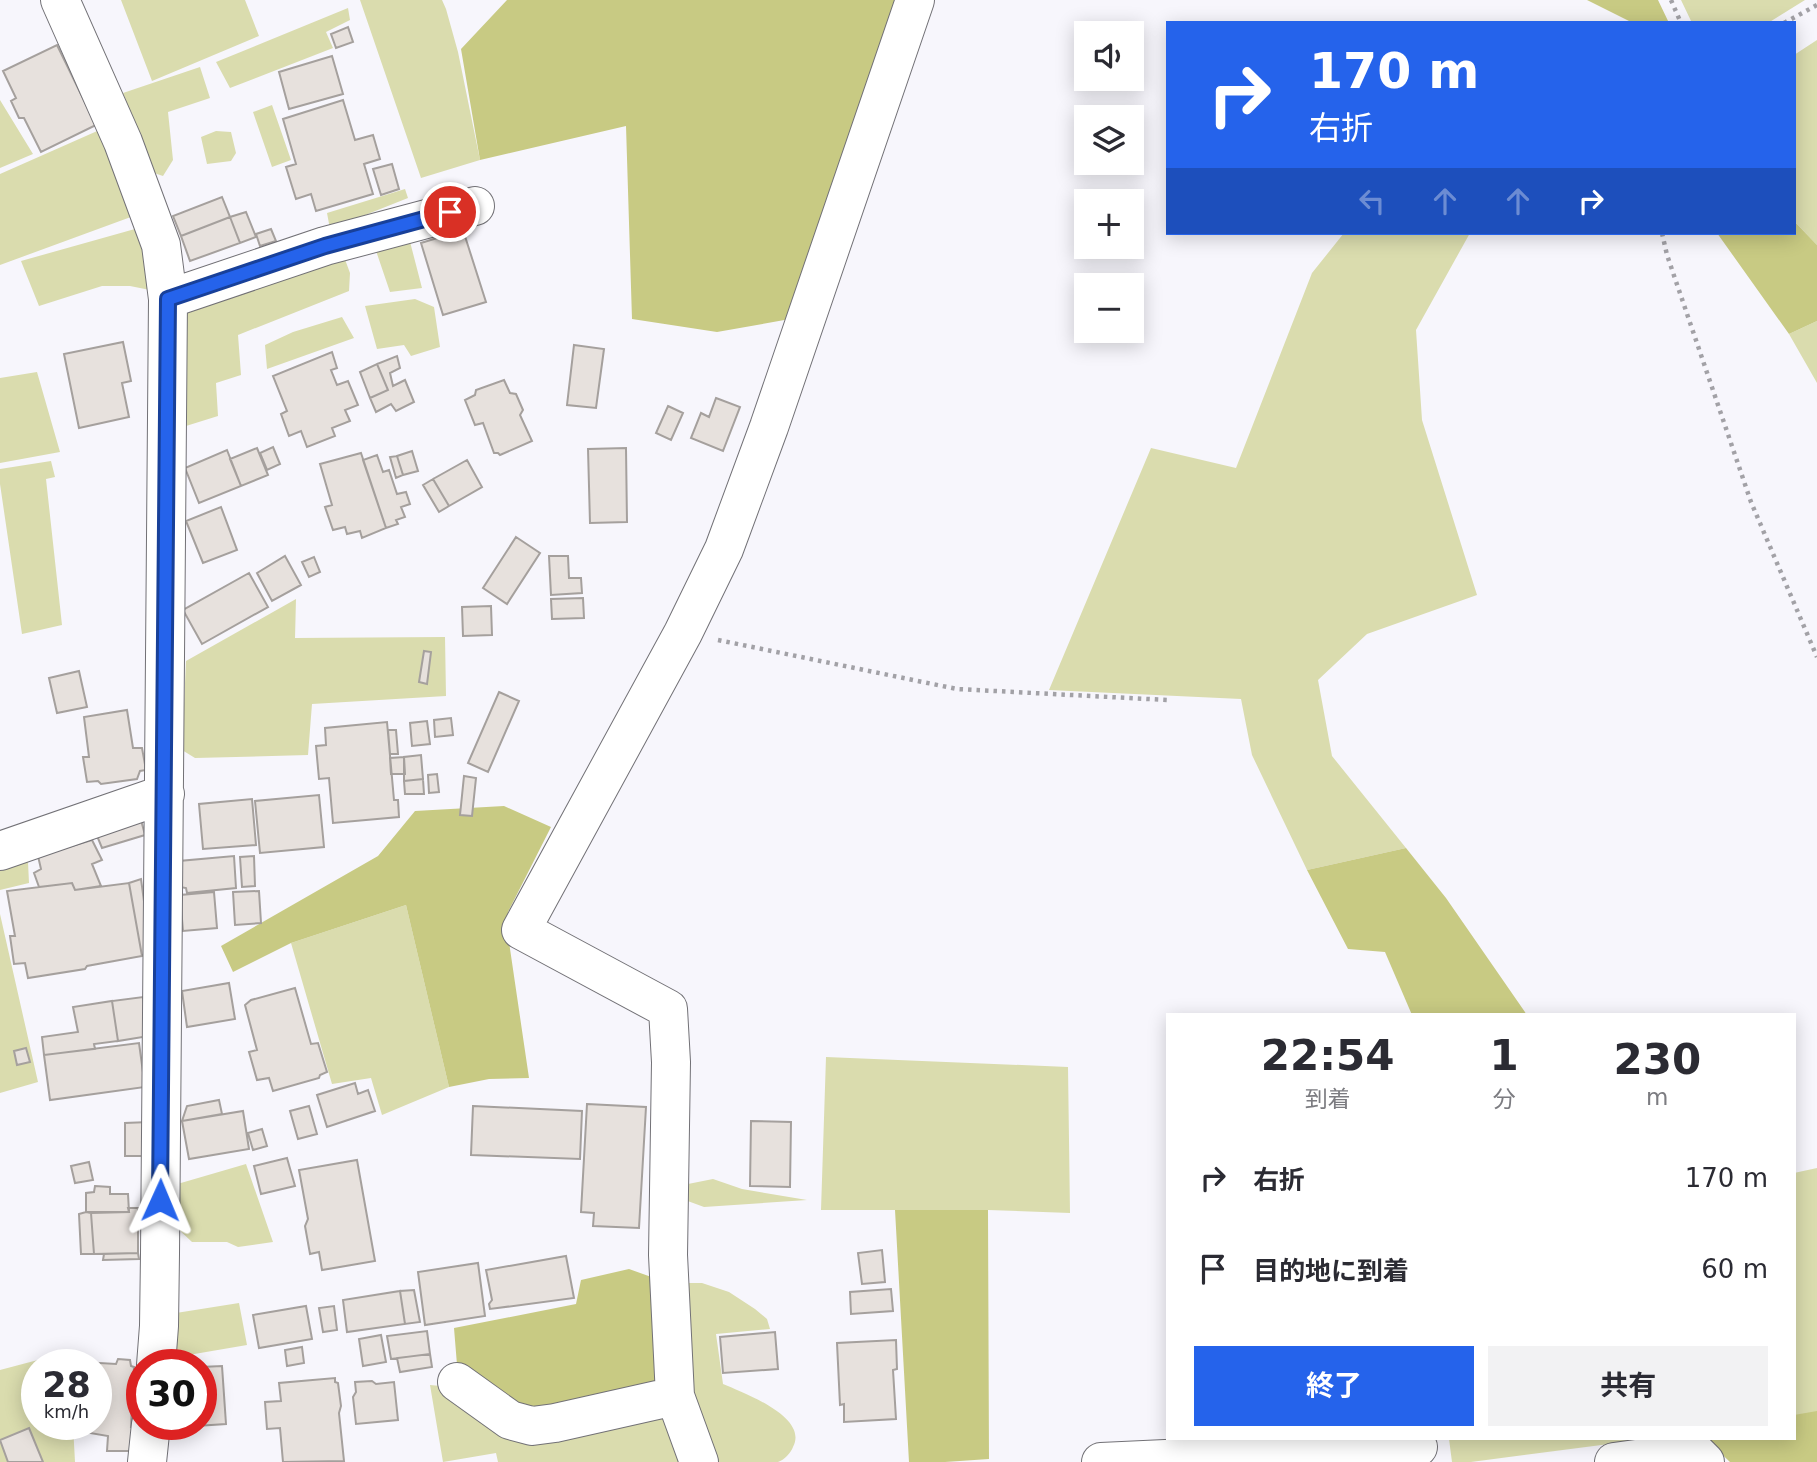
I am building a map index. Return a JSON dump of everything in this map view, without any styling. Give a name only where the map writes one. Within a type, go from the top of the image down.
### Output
[{"type":"street","points":[[60,0],[123,142],[161,245],[168,299],[157,1349]]},
{"type":"street","points":[[699,1462],[675,1395],[668,1255],[671,1062],[668,1009],[521,930],[683,633],[729,537],[915,0]]},
{"type":"street","points":[[168,299],[325,246],[475,206]]},
{"type":"street","points":[[0,851],[165,794]]},
{"type":"street","points":[[457,1382],[510,1420],[532,1426],[675,1395]]},
{"type":"street","points":[[147,1462],[149,1440]]},
{"type":"street","points":[[1101,1462],[1418,1449]]},
{"type":"street","points":[[1614,1462],[1693,1451],[1705,1462]]},
{"type":"path","points":[[1671,0],[1680,21]]},
{"type":"path","points":[[1788,21],[1817,5]]},
{"type":"path","points":[[1662,235],[1667,256],[1751,502],[1817,657]]},
{"type":"path","points":[[683,633],[957,689],[1167,700]]},
{"type":"green space","points":[[121,0],[245,0],[259,36],[152,81]]},
{"type":"green space","points":[[360,0],[442,0],[458,52],[480,160],[421,178]]},
{"type":"green space","points":[[507,0],[901,0],[790,319],[717,332],[632,319],[626,126],[480,160],[461,49]]},
{"type":"green space","points":[[1587,0],[1658,0],[1668,21],[1629,21]]},
{"type":"green space","points":[[1681,0],[1805,0],[1771,21],[1691,21]]},
{"type":"green space","points":[[348,8],[350,20],[326,32],[333,48],[230,88],[216,62]]},
{"type":"green space","points":[[1817,40],[1817,245],[1796,223],[1796,54]]},
{"type":"green space","points":[[200,67],[210,98],[168,112],[173,160],[163,176],[154,173],[123,93]]},
{"type":"green space","points":[[0,100],[33,154],[0,168]]},
{"type":"green space","points":[[272,105],[291,160],[272,167],[253,112]]},
{"type":"green space","points":[[104,128],[139,214],[0,265],[0,174]]},
{"type":"green space","points":[[216,131],[231,132],[236,153],[231,161],[207,164],[201,137]]},
{"type":"green space","points":[[405,189],[408,198],[330,229],[327,213]]},
{"type":"green space","points":[[1796,223],[1817,245],[1817,321],[1789,334],[1718,235],[1796,235]]},
{"type":"green space","points":[[142,227],[150,290],[130,286],[102,286],[39,306],[21,261]]},
{"type":"green space","points":[[408,234],[422,288],[390,292],[373,242]]},
{"type":"green space","points":[[1342,235],[1469,235],[1416,330],[1422,420],[1477,595],[1367,634],[1318,680],[1332,756],[1406,848],[1307,870],[1252,755],[1241,699],[1049,690],[1151,448],[1236,468],[1312,273]]},
{"type":"green space","points":[[343,254],[350,273],[349,291],[238,335],[241,375],[216,383],[218,416],[186,426],[184,304]]},
{"type":"green space","points":[[415,299],[434,307],[440,347],[411,356],[404,345],[377,349],[365,306]]},
{"type":"green space","points":[[342,317],[354,338],[267,369],[265,345],[293,332]]},
{"type":"green space","points":[[1817,321],[1817,383],[1789,334]]},
{"type":"green space","points":[[37,372],[60,452],[0,463],[0,378]]},
{"type":"green space","points":[[51,461],[55,477],[46,479],[62,625],[22,634],[0,469]]},
{"type":"green space","points":[[296,599],[295,638],[445,637],[446,696],[312,704],[308,755],[195,758],[182,750],[186,661]]},
{"type":"green space","points":[[504,806],[551,827],[508,912],[509,942],[529,1078],[489,1079],[449,1087],[406,905],[291,943],[233,972],[221,946],[378,856],[415,811]]},
{"type":"green space","points":[[1406,848],[1446,898],[1526,1013],[1411,1013],[1385,952],[1348,949],[1307,870]]},
{"type":"green space","points":[[28,862],[29,883],[0,890],[0,871]]},
{"type":"green space","points":[[406,905],[449,1087],[382,1115],[371,1078],[332,1084],[291,943]]},
{"type":"green space","points":[[0,914],[38,1082],[0,1093]]},
{"type":"green space","points":[[826,1057],[1068,1067],[1070,1213],[821,1210]]},
{"type":"green space","points":[[246,1164],[273,1242],[238,1247],[227,1242],[192,1242],[176,1227],[174,1185]]},
{"type":"green space","points":[[1817,1168],[1817,1462],[1730,1462],[1789,1440],[1796,1440],[1796,1173]]},
{"type":"green space","points":[[713,1179],[742,1189],[807,1200],[704,1207],[685,1200],[688,1184]]},
{"type":"green space","points":[[895,1210],[988,1210],[989,1459],[909,1462]]},
{"type":"green space","points":[[629,1269],[657,1279],[665,1394],[534,1419],[458,1377],[454,1328],[576,1304],[581,1280]]},
{"type":"green space","points":[[687,1283],[702,1283],[729,1292],[767,1319],[770,1329],[716,1334],[723,1384],[759,1400],[783,1416],[792,1426],[795,1436],[793,1447],[780,1461],[717,1462],[692,1406]]},
{"type":"green space","points":[[239,1303],[247,1345],[217,1350],[172,1349],[176,1313]]},
{"type":"green space","points":[[21,1364],[21,1440],[74,1440],[75,1462],[0,1462],[0,1370]]},
{"type":"green space","points":[[430,1385],[665,1407],[685,1462],[498,1462],[496,1453],[443,1462]]},
{"type":"green space","points":[[1817,1411],[1817,1462],[1730,1462],[1707,1440],[1796,1440],[1796,1415]]},
{"type":"green space","points":[[1449,1440],[1640,1440],[1471,1462],[1452,1462]]},
{"type":"building","points":[[348,27],[353,42],[336,48],[331,34]]},
{"type":"building","points":[[57,45],[96,125],[41,152],[24,118],[19,118],[11,101],[16,98],[3,71]]},
{"type":"building","points":[[332,56],[343,94],[289,109],[279,72]]},
{"type":"building","points":[[343,100],[355,140],[373,135],[380,159],[364,164],[373,194],[316,211],[311,194],[296,199],[286,167],[296,164],[283,119]]},
{"type":"building","points":[[392,164],[399,189],[381,195],[373,169]]},
{"type":"building","points":[[222,197],[230,217],[181,236],[173,216]]},
{"type":"building","points":[[246,212],[256,237],[240,243],[230,217]]},
{"type":"building","points":[[230,217],[240,243],[190,261],[181,236]]},
{"type":"building","points":[[271,229],[276,241],[260,246],[256,234]]},
{"type":"building","points":[[463,230],[486,302],[443,315],[421,243]]},
{"type":"building","points":[[123,342],[131,381],[122,383],[129,417],[79,428],[64,354]]},
{"type":"building","points":[[574,345],[604,349],[596,408],[567,405]]},
{"type":"building","points":[[332,352],[337,368],[331,370],[337,385],[348,381],[358,405],[345,410],[350,421],[332,428],[335,436],[307,447],[301,431],[289,436],[281,414],[287,411],[273,376]]},
{"type":"building","points":[[397,356],[400,368],[390,373],[393,386],[405,380],[414,402],[396,411],[391,404],[376,412],[370,398],[388,390],[377,364]]},
{"type":"building","points":[[377,364],[388,390],[370,398],[360,372]]},
{"type":"building","points":[[504,380],[510,393],[516,394],[523,410],[520,415],[532,441],[500,455],[494,453],[483,423],[475,425],[465,400],[475,395],[476,390]]},
{"type":"building","points":[[716,398],[740,407],[723,451],[691,438],[701,413],[709,417]]},
{"type":"building","points":[[668,406],[683,413],[671,440],[656,433]]},
{"type":"building","points":[[273,447],[280,464],[267,470],[260,453]]},
{"type":"building","points":[[257,448],[268,475],[241,486],[230,459]]},
{"type":"building","points":[[626,448],[627,522],[590,523],[588,449]]},
{"type":"building","points":[[227,450],[241,486],[199,503],[185,468]]},
{"type":"building","points":[[412,451],[418,471],[403,475],[397,456]]},
{"type":"building","points":[[361,453],[386,528],[362,538],[360,531],[347,534],[345,527],[333,530],[325,507],[332,505],[320,464]]},
{"type":"building","points":[[377,455],[383,472],[389,470],[397,494],[406,492],[410,504],[401,507],[405,517],[396,520],[398,524],[386,528],[363,460]]},
{"type":"building","points":[[397,456],[403,475],[396,478],[390,457]]},
{"type":"building","points":[[467,460],[482,487],[449,506],[433,479]]},
{"type":"building","points":[[433,479],[449,506],[439,512],[423,485]]},
{"type":"building","points":[[221,507],[237,550],[203,563],[186,521]]},
{"type":"building","points":[[516,537],[540,553],[507,604],[483,588]]},
{"type":"building","points":[[285,556],[301,585],[272,601],[257,573]]},
{"type":"building","points":[[549,556],[568,556],[569,578],[581,578],[582,593],[551,595]]},
{"type":"building","points":[[314,557],[320,572],[309,577],[302,562]]},
{"type":"building","points":[[249,573],[268,607],[202,644],[183,610]]},
{"type":"building","points":[[583,598],[584,618],[552,619],[551,599]]},
{"type":"building","points":[[491,606],[492,635],[463,636],[462,607]]},
{"type":"building","points":[[424,651],[431,652],[427,684],[419,682]]},
{"type":"building","points":[[79,671],[87,707],[57,713],[49,678]]},
{"type":"building","points":[[499,692],[519,701],[488,772],[468,763]]},
{"type":"building","points":[[127,710],[133,748],[142,748],[146,770],[140,771],[137,779],[101,784],[98,781],[87,782],[83,757],[89,757],[84,717]]},
{"type":"building","points":[[451,718],[453,735],[435,737],[434,720]]},
{"type":"building","points":[[427,721],[430,744],[412,746],[410,723]]},
{"type":"building","points":[[387,722],[394,800],[398,800],[399,817],[333,823],[329,778],[319,779],[316,746],[326,745],[325,728]]},
{"type":"building","points":[[388,730],[396,730],[398,754],[390,754]]},
{"type":"building","points":[[421,755],[423,779],[404,781],[404,757]]},
{"type":"building","points":[[404,757],[405,774],[391,774],[390,758]]},
{"type":"building","points":[[437,774],[439,792],[429,793],[428,775]]},
{"type":"building","points":[[464,776],[476,778],[472,816],[460,815]]},
{"type":"building","points":[[423,779],[424,794],[405,794],[404,781]]},
{"type":"building","points":[[319,795],[324,847],[260,853],[255,801]]},
{"type":"building","points":[[252,799],[256,845],[203,849],[199,804]]},
{"type":"building","points":[[141,820],[145,835],[102,848],[95,831]]},
{"type":"building","points":[[92,840],[102,860],[92,864],[101,886],[75,890],[72,883],[39,887],[34,873],[41,869],[38,856]]},
{"type":"building","points":[[234,856],[236,888],[187,893],[186,888],[180,887],[179,861]]},
{"type":"building","points":[[254,856],[255,886],[242,887],[240,857]]},
{"type":"building","points":[[141,879],[151,953],[142,956],[129,883]]},
{"type":"building","points":[[72,883],[75,890],[129,883],[142,956],[28,978],[25,963],[14,964],[10,936],[15,936],[7,891]]},
{"type":"building","points":[[259,891],[261,923],[235,925],[233,892]]},
{"type":"building","points":[[214,892],[217,928],[183,931],[180,895]]},
{"type":"building","points":[[229,983],[235,1019],[187,1027],[182,991]]},
{"type":"building","points":[[295,988],[311,1044],[318,1043],[327,1072],[319,1078],[273,1091],[269,1078],[257,1080],[249,1052],[257,1050],[245,1005],[251,1000]]},
{"type":"building","points":[[143,997],[149,1036],[118,1041],[112,1001]]},
{"type":"building","points":[[112,1001],[118,1041],[94,1044],[95,1049],[44,1055],[42,1037],[78,1032],[73,1007]]},
{"type":"building","points":[[139,1043],[145,1087],[50,1100],[44,1055]]},
{"type":"building","points":[[26,1048],[30,1062],[17,1065],[14,1051]]},
{"type":"building","points":[[355,1083],[358,1094],[368,1090],[375,1111],[327,1127],[317,1095]]},
{"type":"building","points":[[219,1100],[222,1114],[182,1121],[187,1106]]},
{"type":"building","points":[[587,1104],[646,1107],[639,1228],[593,1226],[594,1213],[581,1212]]},
{"type":"building","points":[[309,1106],[317,1134],[298,1139],[290,1111]]},
{"type":"building","points":[[473,1106],[582,1111],[580,1159],[471,1155]]},
{"type":"building","points":[[243,1111],[249,1149],[189,1159],[182,1121]]},
{"type":"building","points":[[751,1121],[791,1122],[790,1187],[750,1186]]},
{"type":"building","points":[[149,1122],[146,1156],[125,1156],[125,1123]]},
{"type":"building","points":[[262,1129],[267,1146],[253,1150],[248,1133]]},
{"type":"building","points":[[287,1158],[295,1186],[261,1194],[254,1166]]},
{"type":"building","points":[[357,1160],[375,1261],[322,1270],[319,1252],[310,1254],[305,1226],[308,1219],[299,1170]]},
{"type":"building","points":[[89,1162],[93,1180],[75,1183],[71,1166]]},
{"type":"building","points":[[95,1186],[110,1187],[110,1194],[128,1194],[129,1212],[86,1212],[86,1193],[94,1192]]},
{"type":"building","points":[[128,1208],[138,1208],[138,1253],[94,1254],[91,1213],[129,1212]]},
{"type":"building","points":[[91,1213],[94,1254],[81,1254],[79,1214]]},
{"type":"building","points":[[882,1250],[885,1282],[862,1284],[858,1253]]},
{"type":"building","points":[[138,1253],[139,1259],[103,1260],[104,1254]]},
{"type":"building","points":[[566,1256],[574,1298],[490,1309],[492,1300],[486,1270]]},
{"type":"building","points":[[478,1263],[485,1316],[425,1325],[418,1272]]},
{"type":"building","points":[[891,1289],[893,1311],[851,1314],[850,1292]]},
{"type":"building","points":[[414,1290],[420,1322],[405,1324],[400,1291]]},
{"type":"building","points":[[400,1291],[405,1324],[347,1332],[343,1300]]},
{"type":"building","points":[[306,1306],[312,1339],[259,1348],[253,1315]]},
{"type":"building","points":[[334,1306],[337,1330],[323,1332],[319,1308]]},
{"type":"building","points":[[427,1331],[430,1354],[391,1359],[387,1336]]},
{"type":"building","points":[[775,1332],[778,1369],[723,1373],[720,1337]]},
{"type":"building","points":[[381,1335],[386,1362],[363,1366],[359,1339]]},
{"type":"building","points":[[896,1340],[897,1369],[893,1370],[896,1419],[844,1422],[844,1404],[840,1405],[837,1343]]},
{"type":"building","points":[[302,1347],[304,1363],[287,1366],[285,1350]]},
{"type":"building","points":[[430,1354],[432,1367],[400,1372],[397,1358]]},
{"type":"building","points":[[118,1359],[126,1360],[126,1440],[132,1440],[132,1451],[107,1451],[108,1440],[112,1440],[112,1364],[116,1364]]},
{"type":"building","points":[[217,1366],[222,1366],[226,1424],[217,1425]]},
{"type":"building","points":[[335,1378],[341,1406],[339,1413],[344,1461],[283,1462],[280,1428],[267,1429],[265,1402],[281,1401],[279,1383]]},
{"type":"building","points":[[372,1381],[376,1384],[394,1382],[398,1420],[356,1424],[353,1397],[356,1392],[355,1382]]},
{"type":"building","points":[[21,1431],[21,1440],[34,1440],[43,1462],[8,1462],[0,1440]]},
{"type":"route","points":[[160,1200],[168,299],[325,246],[450,212]]}]
